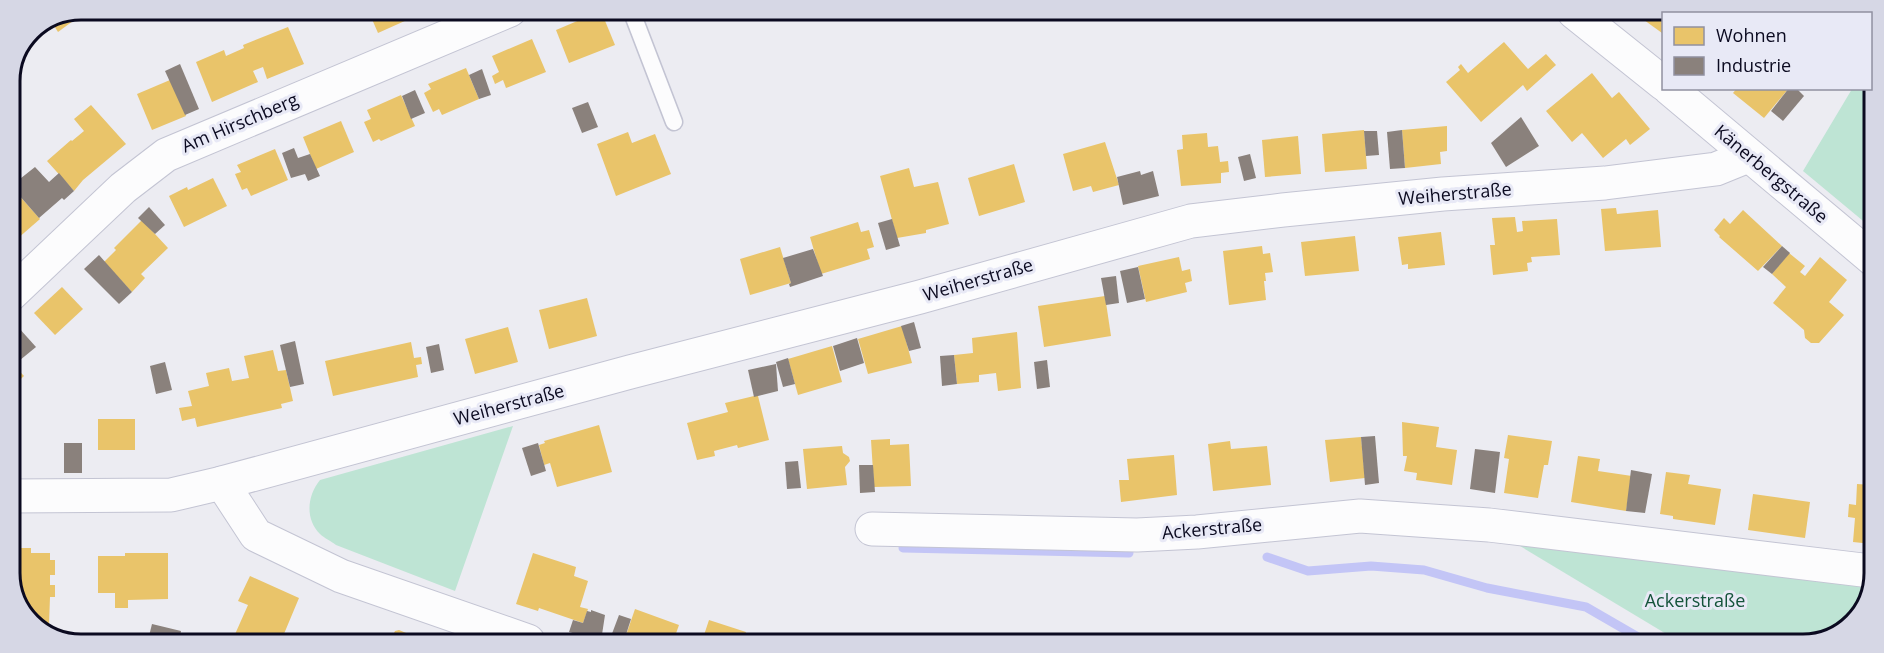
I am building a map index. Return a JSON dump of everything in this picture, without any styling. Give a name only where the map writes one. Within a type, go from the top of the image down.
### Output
[{"type":"street","name":"Am Hirschberg","points":[[20,286],[123,188],[166,155],[486,20]]},
{"type":"street","points":[[1584,20],[1662,82]]},
{"type":"street","name":"Känerbergstraße","points":[[1671,90],[1864,252]]},
{"type":"street","name":"Weiherstraße","points":[[20,496],[171,495],[920,297],[1191,221],[1420,196],[1605,183],[1716,169],[1748,156]]},
{"type":"street","points":[[222,483],[256,535],[341,576],[508,634]]},
{"type":"street","name":"Ackerstraße","points":[[872,529],[1137,535],[1197,532],[1360,516],[1489,525],[1864,570]]},
{"type":"lane","points":[[635,20],[674,122]]},
{"type":"green space","points":[[1851,90],[1864,90],[1864,222],[1803,171]]},
{"type":"green space","points":[[513,426],[455,591],[336,545],[315,528],[310,515],[310,500],[320,480]]},
{"type":"green space","name":"Ackerstraße","points":[[1515,543],[1864,577],[1861,592],[1849,613],[1834,625],[1823,630],[1803,634],[1666,634]]},
{"type":"building: Wohnen","points":[[372,20],[407,20],[378,33]]},
{"type":"building: Wohnen","points":[[580,20],[605,20],[615,45],[569,63],[556,30]]},
{"type":"building: Wohnen","points":[[1644,20],[1662,20],[1662,33]]},
{"type":"building: Wohnen","points":[[73,21],[73,21],[58,32],[54,26]]},
{"type":"building: Wohnen","points":[[288,27],[304,64],[267,79],[263,67],[253,71],[258,82],[212,102],[196,62],[224,50],[226,56],[244,48],[243,45]]},
{"type":"building: Wohnen","points":[[532,39],[546,72],[506,88],[503,80],[495,84],[492,76],[499,72],[492,56]]},
{"type":"building: Wohnen","points":[[1504,42],[1528,69],[1546,54],[1556,65],[1527,91],[1523,85],[1481,122],[1446,82],[1460,70],[1458,67],[1461,64],[1468,73]]},
{"type":"building: Wohnen","points":[[466,68],[479,99],[442,115],[439,109],[433,112],[424,93],[431,89],[428,84]]},
{"type":"building: Wohnen","points":[[1592,73],[1612,98],[1619,92],[1650,129],[1630,145],[1626,139],[1603,158],[1582,133],[1572,142],[1546,111]]},
{"type":"building: Wohnen","points":[[170,80],[186,116],[152,130],[137,94]]},
{"type":"building: Wohnen","points":[[1735,90],[1787,90],[1764,118],[1733,93]]},
{"type":"building: Wohnen","points":[[401,95],[415,126],[381,141],[379,139],[373,142],[364,122],[371,119],[367,110]]},
{"type":"building: Wohnen","points":[[91,105],[126,144],[83,180],[74,191],[47,161],[84,131],[74,119]]},
{"type":"building: Wohnen","points":[[341,121],[354,152],[316,169],[303,137]]},
{"type":"building: Wohnen","points":[[1447,126],[1447,151],[1440,152],[1441,164],[1405,168],[1402,130]]},
{"type":"building: Wohnen","points":[[1364,130],[1367,169],[1325,172],[1322,134]]},
{"type":"building: Wohnen","points":[[628,132],[632,143],[655,134],[671,174],[616,196],[597,144]]},
{"type":"building: Wohnen","points":[[1207,133],[1208,147],[1218,146],[1220,162],[1228,161],[1229,172],[1221,173],[1221,183],[1181,186],[1177,150],[1183,149],[1182,135]]},
{"type":"building: Wohnen","points":[[1298,136],[1301,174],[1265,177],[1262,140]]},
{"type":"building: Wohnen","points":[[1105,142],[1119,185],[1093,192],[1091,186],[1073,191],[1063,154]]},
{"type":"building: Wohnen","points":[[275,149],[288,180],[251,196],[247,188],[242,190],[235,174],[241,172],[237,165]]},
{"type":"building: Wohnen","points":[[1014,164],[1025,202],[979,216],[968,178]]},
{"type":"building: Wohnen","points":[[909,168],[914,187],[938,182],[949,224],[926,230],[926,233],[897,238],[880,176]]},
{"type":"building: Wohnen","points":[[213,178],[227,206],[184,227],[169,196]]},
{"type":"building: Wohnen","points":[[20,196],[40,219],[20,236]]},
{"type":"building: Wohnen","points":[[1616,208],[1617,214],[1658,210],[1661,247],[1605,251],[1601,209]]},
{"type":"building: Wohnen","points":[[1743,210],[1782,246],[1758,271],[1714,230],[1724,218],[1730,224]]},
{"type":"building: Wohnen","points":[[1515,217],[1517,232],[1523,231],[1522,221],[1557,219],[1560,255],[1531,257],[1532,262],[1527,263],[1528,271],[1493,275],[1490,245],[1495,245],[1492,218]]},
{"type":"building: Wohnen","points":[[142,220],[168,248],[141,274],[145,278],[132,292],[104,262],[116,250],[114,248]]},
{"type":"building: Wohnen","points":[[858,222],[861,232],[869,230],[874,247],[867,249],[870,259],[821,274],[810,237]]},
{"type":"building: Wohnen","points":[[1441,232],[1445,265],[1408,269],[1408,264],[1402,265],[1398,237]]},
{"type":"building: Wohnen","points":[[1355,236],[1359,271],[1305,276],[1301,242]]},
{"type":"building: Wohnen","points":[[1262,246],[1263,254],[1270,253],[1273,272],[1265,273],[1266,300],[1229,305],[1223,251]]},
{"type":"building: Wohnen","points":[[780,247],[791,283],[750,295],[740,259]]},
{"type":"building: Wohnen","points":[[1789,253],[1805,266],[1800,272],[1805,276],[1820,257],[1847,280],[1829,302],[1844,315],[1819,343],[1811,343],[1805,338],[1804,330],[1773,303],[1786,287],[1772,274]]},
{"type":"building: Wohnen","points":[[1179,257],[1182,271],[1190,269],[1192,281],[1185,283],[1187,292],[1146,302],[1138,266]]},
{"type":"building: Wohnen","points":[[62,287],[83,309],[55,335],[34,313]]},
{"type":"building: Wohnen","points":[[1105,296],[1111,336],[1044,347],[1038,306]]},
{"type":"building: Wohnen","points":[[587,298],[597,336],[549,349],[539,310]]},
{"type":"building: Wohnen","points":[[902,326],[912,363],[868,374],[858,339]]},
{"type":"building: Wohnen","points":[[508,327],[518,362],[475,374],[465,339]]},
{"type":"building: Wohnen","points":[[1017,332],[1021,388],[998,391],[996,373],[979,375],[979,382],[957,384],[954,355],[973,353],[972,338]]},
{"type":"building: Wohnen","points":[[411,342],[414,358],[421,357],[422,364],[416,365],[418,377],[333,396],[325,361]]},
{"type":"building: Wohnen","points":[[832,346],[842,382],[798,395],[788,359]]},
{"type":"building: Wohnen","points":[[273,350],[278,371],[286,370],[293,401],[281,404],[282,408],[197,427],[195,418],[182,421],[179,408],[192,406],[188,391],[209,386],[206,373],[229,368],[232,381],[249,378],[244,356]]},
{"type":"building: Wohnen","points":[[758,396],[769,440],[714,451],[715,456],[697,460],[687,423],[728,412],[725,403]]},
{"type":"building: Wohnen","points":[[98,419],[135,419],[135,450],[98,450]]},
{"type":"building: Wohnen","points":[[1402,422],[1439,427],[1436,447],[1457,450],[1452,485],[1416,480],[1417,473],[1404,471],[1407,456],[1403,456]]},
{"type":"building: Wohnen","points":[[599,425],[612,472],[557,487],[550,463],[544,465],[539,445],[545,443],[544,441]]},
{"type":"building: Wohnen","points":[[1508,435],[1552,441],[1548,465],[1544,465],[1538,498],[1504,493],[1509,459],[1504,458]]},
{"type":"building: Wohnen","points":[[1361,437],[1365,478],[1330,482],[1325,440]]},
{"type":"building: Wohnen","points":[[890,439],[890,445],[909,444],[911,486],[874,487],[871,440]]},
{"type":"building: Wohnen","points":[[1230,441],[1231,449],[1267,446],[1271,485],[1213,491],[1208,444]]},
{"type":"building: Wohnen","points":[[842,446],[843,453],[849,457],[850,461],[845,467],[847,485],[807,489],[803,449]]},
{"type":"building: Wohnen","points":[[1174,455],[1177,495],[1121,502],[1119,480],[1129,480],[1127,459]]},
{"type":"building: Wohnen","points":[[1578,456],[1600,459],[1598,471],[1632,476],[1626,511],[1571,502]]},
{"type":"building: Wohnen","points":[[1666,472],[1690,475],[1688,484],[1721,489],[1715,525],[1673,519],[1673,516],[1660,514]]},
{"type":"building: Wohnen","points":[[1857,484],[1864,484],[1864,543],[1853,542],[1855,518],[1848,517],[1849,504],[1856,505]]},
{"type":"building: Wohnen","points":[[1753,494],[1810,502],[1805,538],[1748,530]]},
{"type":"building: Wohnen","points":[[20,548],[31,548],[31,553],[50,553],[50,560],[55,560],[55,575],[50,575],[50,585],[55,585],[55,597],[50,597],[49,624],[37,616],[24,596],[20,576]]},
{"type":"building: Wohnen","points":[[125,553],[168,553],[168,599],[128,600],[128,608],[115,608],[115,593],[98,593],[98,556],[125,556]]},
{"type":"building: Wohnen","points":[[533,553],[576,567],[574,576],[588,581],[580,607],[588,609],[583,623],[539,608],[538,611],[516,604]]},
{"type":"building: Wohnen","points":[[250,576],[299,598],[284,634],[235,634],[248,605],[238,601]]},
{"type":"building: Wohnen","points":[[635,609],[679,625],[676,634],[626,634]]},
{"type":"building: Wohnen","points":[[709,620],[746,632],[745,634],[704,634]]},
{"type":"building: Wohnen","points":[[399,630],[408,634],[394,634]]},
{"type":"building: Industrie","points":[[180,64],[199,109],[185,115],[165,71]]},
{"type":"building: Industrie","points":[[482,69],[491,95],[479,99],[469,75]]},
{"type":"building: Industrie","points":[[415,90],[425,113],[411,119],[402,96]]},
{"type":"building: Industrie","points":[[1787,90],[1798,90],[1804,96],[1783,121],[1771,111]]},
{"type":"building: Industrie","points":[[588,102],[598,127],[582,133],[572,108]]},
{"type":"building: Industrie","points":[[1521,117],[1539,146],[1506,167],[1491,143]]},
{"type":"building: Industrie","points":[[1402,130],[1405,168],[1390,169],[1387,132]]},
{"type":"building: Industrie","points":[[1364,131],[1377,131],[1379,155],[1366,156]]},
{"type":"building: Industrie","points":[[294,148],[298,158],[310,154],[320,176],[308,181],[305,174],[291,178],[282,153]]},
{"type":"building: Industrie","points":[[1250,154],[1256,178],[1244,181],[1238,157]]},
{"type":"building: Industrie","points":[[35,167],[49,182],[59,173],[74,191],[39,218],[20,196],[20,179]]},
{"type":"building: Industrie","points":[[1140,171],[1141,175],[1153,171],[1159,196],[1123,205],[1117,177]]},
{"type":"building: Industrie","points":[[149,207],[165,225],[155,234],[138,218]]},
{"type":"building: Industrie","points":[[892,219],[900,246],[886,250],[878,223]]},
{"type":"building: Industrie","points":[[1782,246],[1790,253],[1772,274],[1763,267]]},
{"type":"building: Industrie","points":[[813,249],[823,276],[790,287],[791,283],[783,258]]},
{"type":"building: Industrie","points":[[99,255],[132,292],[119,304],[84,269]]},
{"type":"building: Industrie","points":[[1138,267],[1145,299],[1127,303],[1120,271]]},
{"type":"building: Industrie","points":[[1116,276],[1119,303],[1106,305],[1101,278]]},
{"type":"building: Industrie","points":[[914,322],[921,348],[909,351],[901,326]]},
{"type":"building: Industrie","points":[[20,329],[36,347],[20,360]]},
{"type":"building: Industrie","points":[[857,338],[864,363],[840,371],[833,346]]},
{"type":"building: Industrie","points":[[295,341],[304,384],[290,387],[280,345]]},
{"type":"building: Industrie","points":[[439,344],[444,370],[431,373],[426,347]]},
{"type":"building: Industrie","points":[[954,355],[957,384],[942,386],[940,356]]},
{"type":"building: Industrie","points":[[788,358],[795,384],[783,387],[776,362]]},
{"type":"building: Industrie","points":[[1047,360],[1050,387],[1037,389],[1034,362]]},
{"type":"building: Industrie","points":[[165,362],[172,390],[156,394],[150,366]]},
{"type":"building: Industrie","points":[[776,364],[778,391],[754,397],[748,370]]},
{"type":"building: Industrie","points":[[1375,436],[1379,483],[1365,485],[1361,437]]},
{"type":"building: Industrie","points":[[64,443],[82,443],[82,473],[64,473]]},
{"type":"building: Industrie","points":[[538,443],[546,471],[531,476],[522,448]]},
{"type":"building: Industrie","points":[[1475,449],[1500,452],[1495,493],[1470,489]]},
{"type":"building: Industrie","points":[[798,461],[801,488],[787,489],[785,462]]},
{"type":"building: Industrie","points":[[859,465],[873,465],[875,492],[860,493]]},
{"type":"building: Industrie","points":[[1631,470],[1652,474],[1645,513],[1626,511]]},
{"type":"building: Industrie","points":[[591,610],[605,615],[602,634],[569,632],[573,620],[583,623],[587,611],[591,612]]},
{"type":"building: Industrie","points":[[619,615],[631,619],[626,634],[612,634]]},
{"type":"building: Industrie","points":[[152,624],[181,631],[180,634],[150,634]]},
{"type":"waterway","points":[[903,548],[1129,553]]},
{"type":"waterway","points":[[1267,557],[1308,571],[1371,566],[1424,570],[1487,588],[1586,607],[1633,634]]}]
